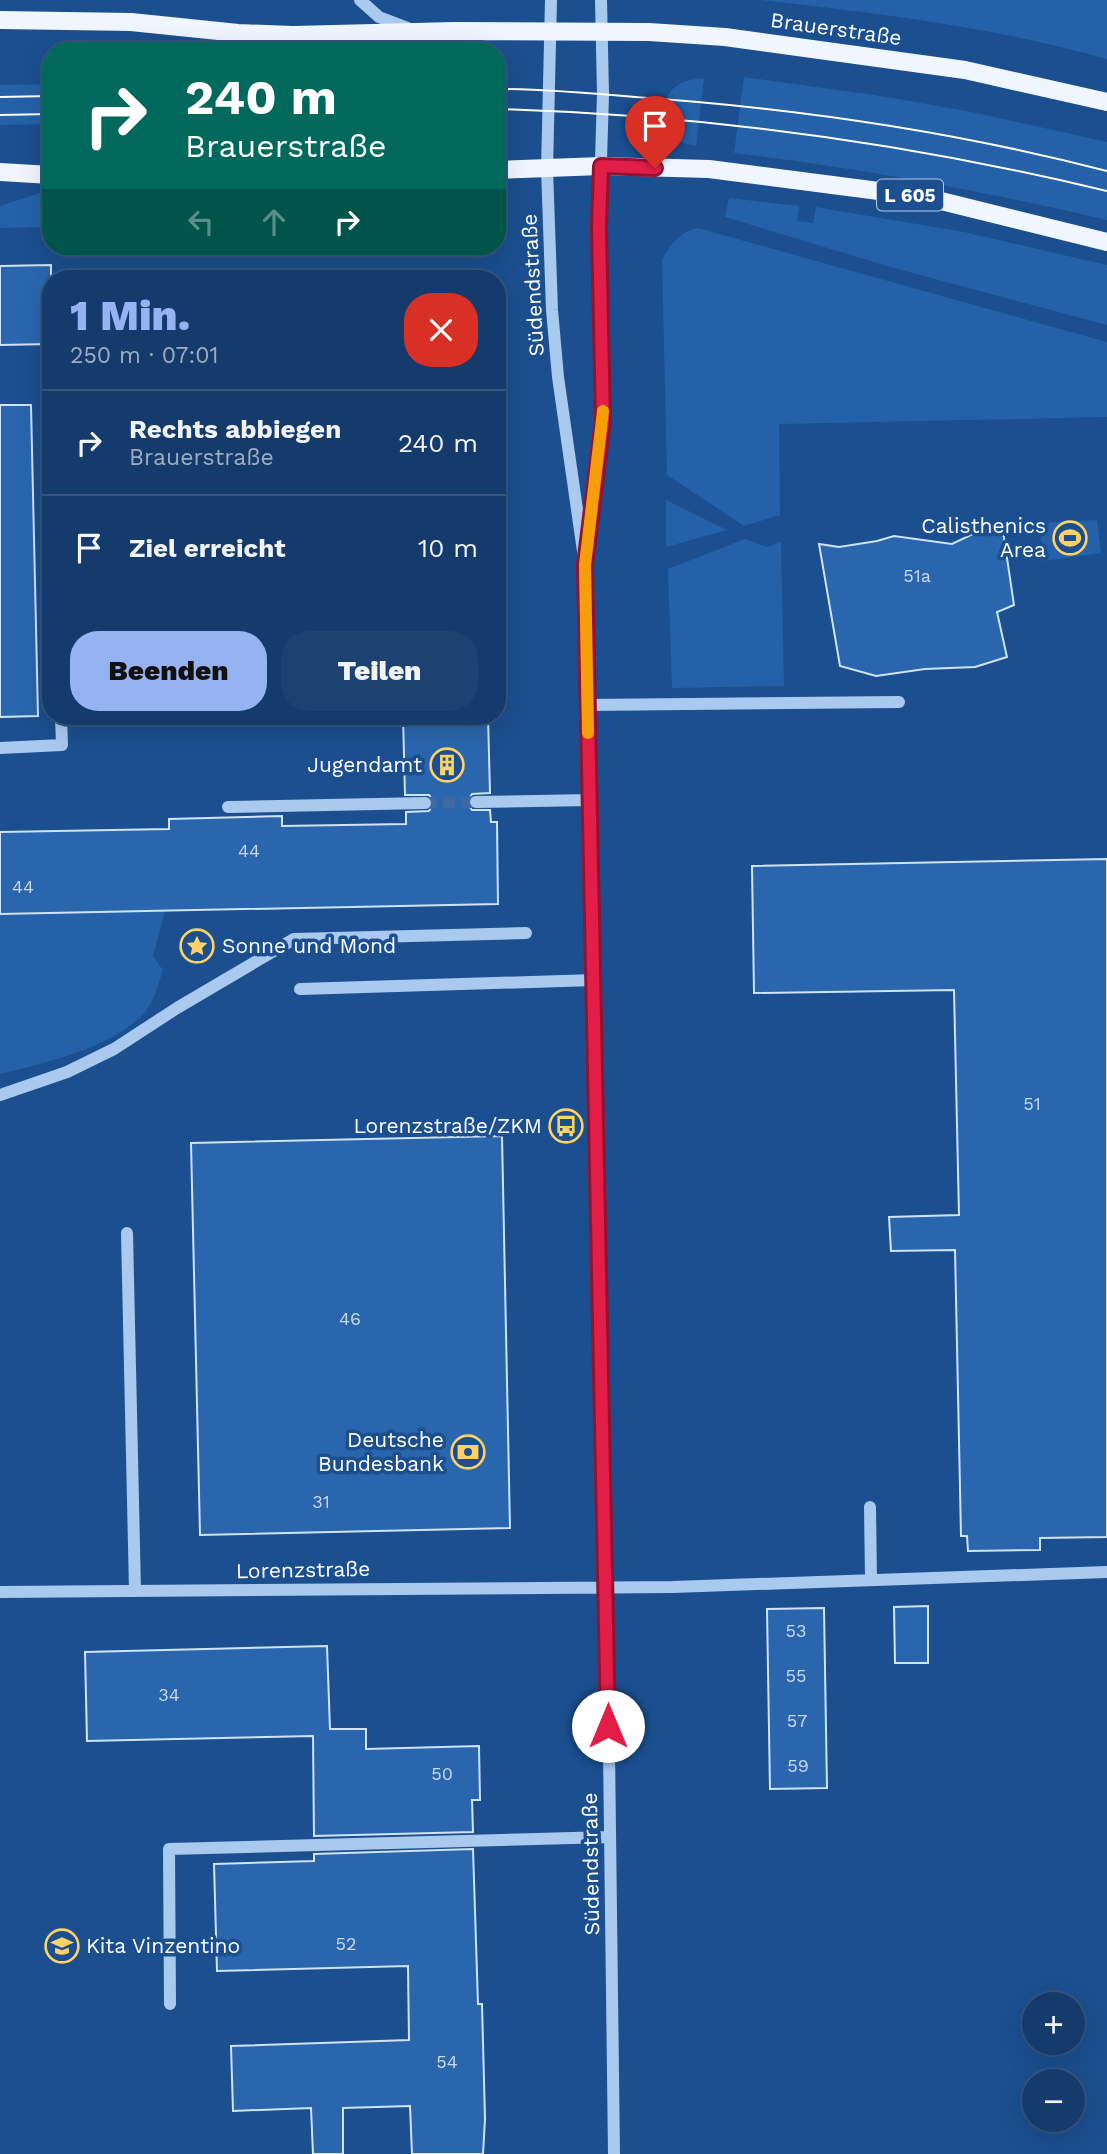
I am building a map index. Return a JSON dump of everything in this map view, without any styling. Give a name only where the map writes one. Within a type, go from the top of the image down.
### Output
[{"type":"main road","name":"Brauerstraße","points":[[0,20],[131,22],[238,33],[293,35],[649,32],[725,37],[965,70],[1107,102]]},
{"type":"main road","name":"L 605","points":[[506,170],[601,166],[709,169],[925,197],[1107,242]]},
{"type":"main road","points":[[0,172],[42,174]]},
{"type":"street","name":"Brauerstraße","points":[[360,0],[379,18],[403,27],[429,32]]},
{"type":"street","name":"Südendstraße","points":[[551,0],[547,169],[552,310],[558,377],[585,565],[607,1588],[614,2154]]},
{"type":"street","name":"Südendstraße","points":[[585,565],[603,421],[599,227],[601,0]]},
{"type":"street","points":[[587,705],[899,702]]},
{"type":"street","points":[[0,748],[62,744],[61,725]]},
{"type":"street","points":[[476,802],[590,800]]},
{"type":"street","points":[[228,807],[425,803]]},
{"type":"street","points":[[0,1095],[66,1072],[114,1049],[177,1008],[294,939],[526,933]]},
{"type":"street","points":[[300,989],[594,980]]},
{"type":"street","points":[[127,1233],[135,1591]]},
{"type":"street","points":[[870,1507],[871,1580]]},
{"type":"street","name":"Lorenzstraße","points":[[0,1592],[536,1586],[607,1588],[1107,1572]]},
{"type":"street","points":[[170,2004],[170,1849],[609,1837]]},
{"type":"shaded area","points":[[760,0],[1107,0],[1107,59],[979,30]]},
{"type":"shaded area","points":[[744,77],[967,111],[1107,142],[1107,220],[921,181],[734,153]]},
{"type":"shaded area","points":[[704,78],[696,146],[682,142],[670,132],[665,118],[665,103],[678,85]]},
{"type":"shaded area","points":[[42,84],[42,124],[0,125],[0,85]]},
{"type":"shaded area","points":[[42,192],[42,227],[0,228],[0,206]]},
{"type":"shaded area","points":[[729,198],[799,206],[797,221],[813,223],[816,207],[964,232],[1107,265],[1107,325],[894,268],[725,217]]},
{"type":"shaded area","points":[[698,228],[1107,342],[1107,417],[779,424],[780,515],[744,526],[667,475],[662,260],[676,240],[686,232]]},
{"type":"shaded area","points":[[666,500],[727,530],[666,547]]},
{"type":"shaded area","name":"Calisthenics Area","points":[[1097,520],[1101,553],[1043,561],[1040,523]]},
{"type":"shaded area","points":[[745,539],[767,547],[781,542],[784,686],[672,688],[668,569]]},
{"type":"shaded area","points":[[165,911],[153,956],[163,970],[152,1001],[140,1018],[126,1029],[92,1046],[55,1060],[0,1074],[0,914]]},
{"type":"building","points":[[51,265],[51,270],[42,270],[42,344],[0,345],[0,266]]},
{"type":"building","points":[[0,405],[31,405],[38,716],[0,717]]},
{"type":"building","points":[[1003,531],[1014,605],[997,612],[1007,657],[975,667],[925,669],[876,676],[840,666],[819,544],[839,547],[894,536],[952,544],[977,532]]},
{"type":"building","points":[[403,725],[488,725],[490,793],[472,794],[467,803],[472,810],[490,810],[491,822],[497,822],[498,904],[0,914],[0,832],[169,829],[169,819],[282,816],[282,826],[406,824],[406,812],[429,811],[434,802],[429,795],[405,795]]},
{"type":"building","points":[[1107,859],[1107,1537],[1040,1538],[1040,1550],[968,1551],[967,1536],[961,1536],[955,1250],[891,1251],[889,1217],[959,1215],[954,990],[754,993],[752,866]]},
{"type":"building","points":[[502,1136],[510,1528],[200,1535],[191,1143]]},
{"type":"building","points":[[928,1606],[928,1663],[895,1663],[894,1607]]},
{"type":"building","points":[[824,1608],[827,1788],[770,1789],[767,1609]]},
{"type":"building","points":[[327,1646],[330,1729],[366,1729],[366,1749],[479,1746],[480,1800],[472,1800],[473,1832],[314,1836],[313,1736],[87,1741],[85,1652]]},
{"type":"building","points":[[473,1849],[478,2004],[482,2004],[485,2119],[483,2154],[412,2154],[410,2106],[343,2108],[343,2154],[313,2154],[311,2108],[233,2111],[231,2046],[409,2040],[408,1966],[217,1971],[214,1864],[314,1861],[314,1854]]},
{"type":"tunnel","points":[[425,803],[476,802]]},
{"type":"tram line","points":[[506,89],[695,102],[873,123],[991,144],[1107,171]]},
{"type":"tram line","points":[[0,97],[42,96]]},
{"type":"tram line","points":[[506,109],[651,118],[804,134],[956,159],[1107,191]]},
{"type":"tram line","points":[[0,115],[42,114]]},
{"type":"slow traffic","points":[[588,733],[585,565],[603,411]]},
{"type":"place","name":"Calisthenics Area","points":[[1070,538]]},
{"type":"place","name":"Jugendamt","points":[[447,765]]},
{"type":"place","name":"Sonne und Mond","points":[[197,946]]},
{"type":"place","name":"Lorenzstraße/ZKM","points":[[566,1126]]},
{"type":"place","name":"Deutsche Bundesbank","points":[[468,1452]]},
{"type":"place","name":"Kita Vinzentino","points":[[62,1946]]},
{"type":"route","points":[[608,1726],[585,565],[603,421],[599,227],[601,166],[655,168]]}]
